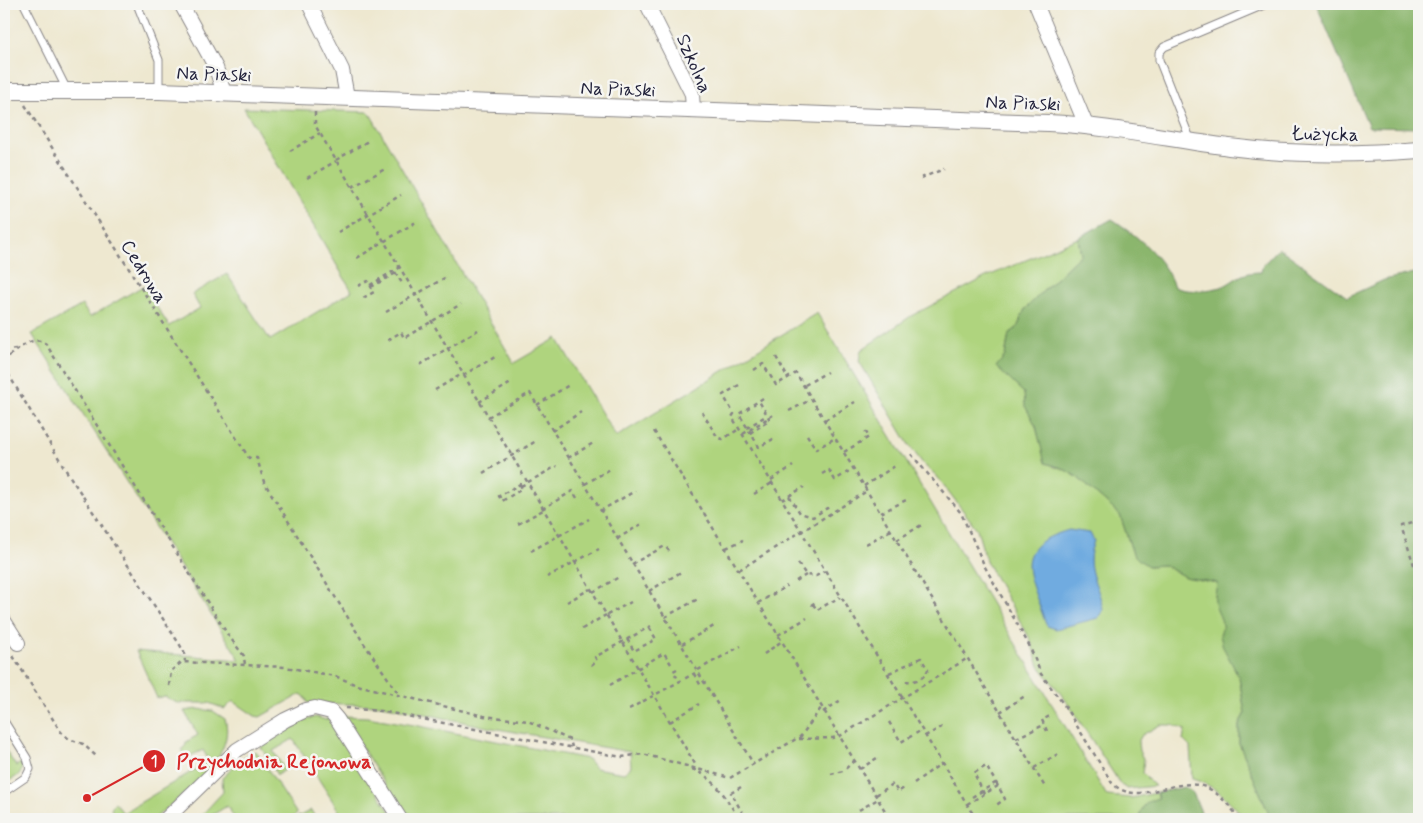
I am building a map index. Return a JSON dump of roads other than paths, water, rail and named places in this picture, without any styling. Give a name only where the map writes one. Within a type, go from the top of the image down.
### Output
[{"type":"street","points":[[181,4],[216,68],[224,94]]},
{"type":"street","points":[[308,4],[342,70],[347,97]]},
{"type":"street","name":"Szkolna","points":[[648,4],[692,94],[693,110]]},
{"type":"street","points":[[1036,4],[1086,125]]},
{"type":"street","name":"Na Piaski","points":[[10,91],[159,91],[1086,125],[1230,147]]},
{"type":"street","name":"Łużycka","points":[[1230,147],[1286,153],[1336,154],[1419,150]]},
{"type":"street","points":[[4,621],[14,647]]},
{"type":"street","points":[[166,819],[237,750],[306,710],[315,708],[331,712],[400,819]]},
{"type":"lane","points":[[24,4],[67,90]]},
{"type":"lane","points":[[138,4],[158,60],[159,91]]},
{"type":"lane","points":[[1192,141],[1159,60],[1159,53],[1164,47],[1266,4]]},
{"type":"lane","points":[[4,721],[27,758],[30,769],[26,777],[4,792]]},
{"type":"water","points":[[1069,530],[1090,533],[1094,541],[1090,560],[1091,568],[1103,610],[1098,618],[1056,629],[1047,626],[1045,622],[1030,577],[1028,565],[1030,554],[1037,545],[1050,537]]},
{"type":"place","name":"Przychodnia Rejonowa","points":[[87,798]]}]
